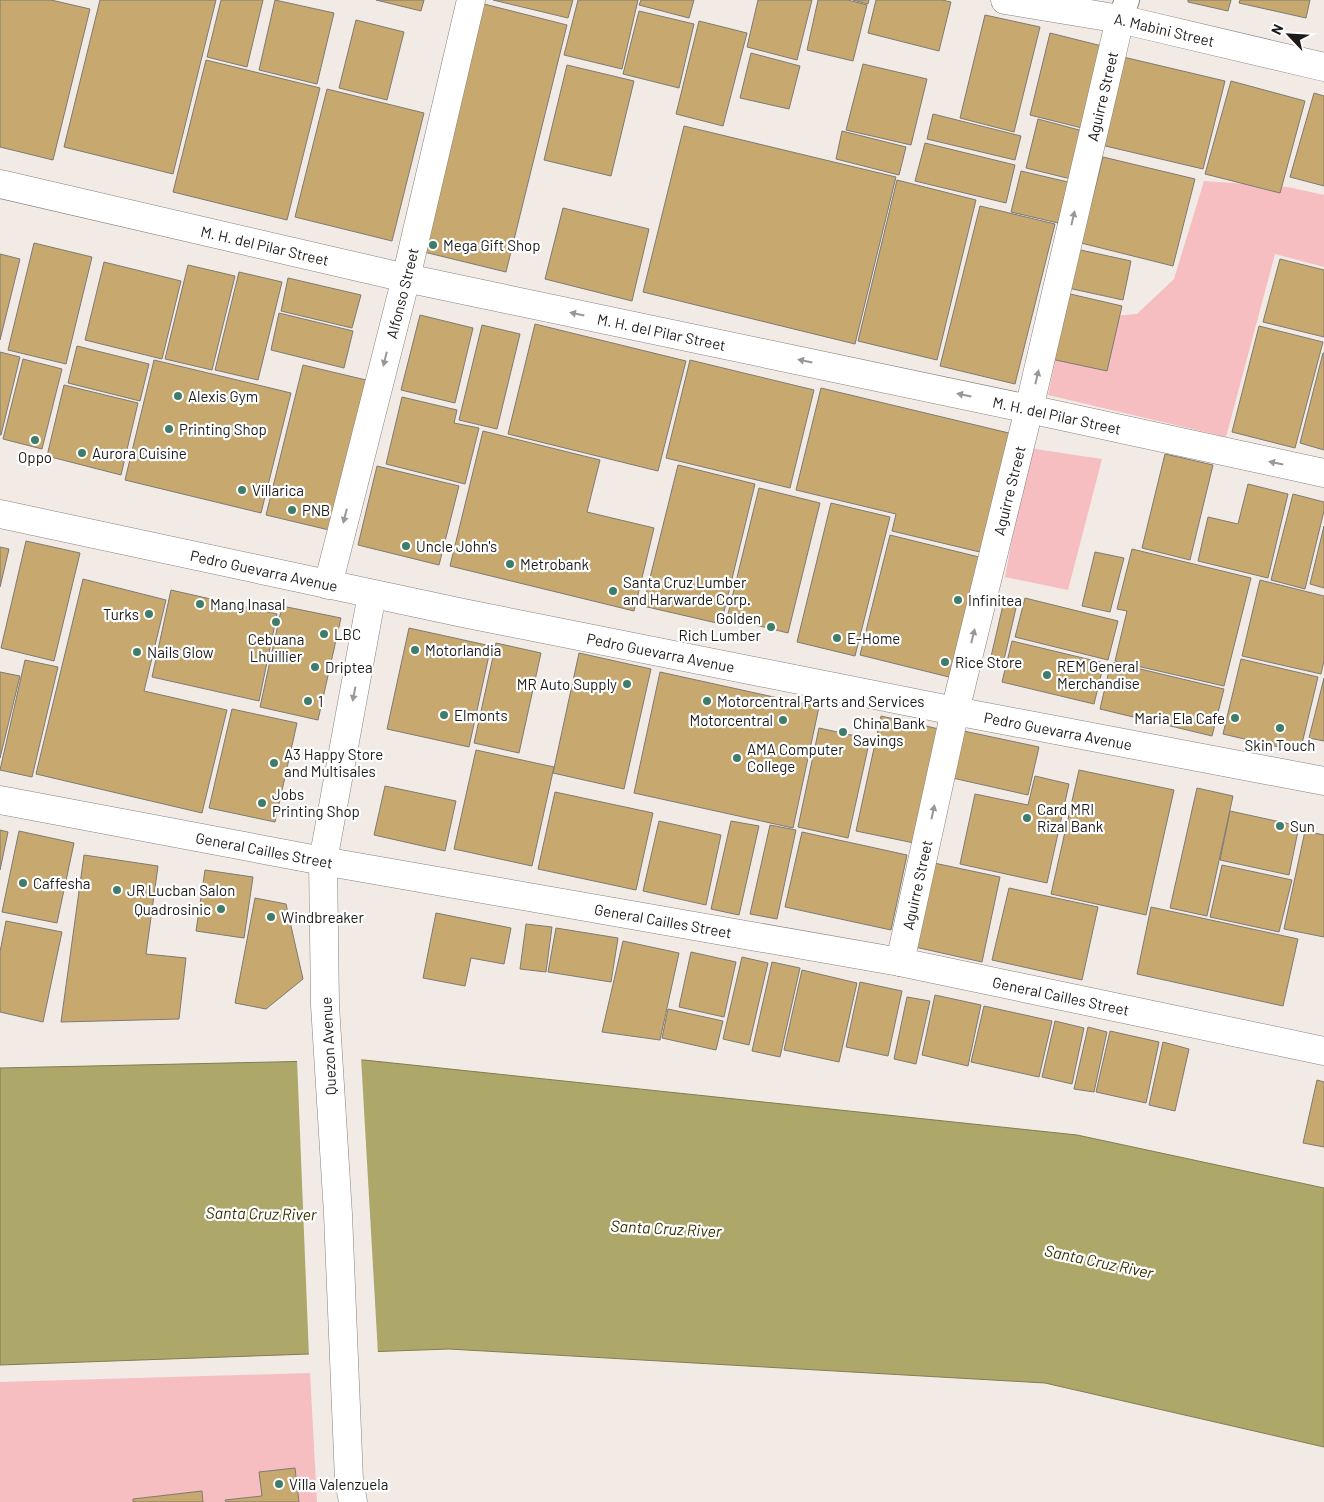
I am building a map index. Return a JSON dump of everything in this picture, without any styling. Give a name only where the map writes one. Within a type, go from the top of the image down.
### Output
[{"type":"street","name":"Alfonso Street","points":[[328,585],[406,278],[471,0]]},
{"type":"street","name":"A. Mabini Street","points":[[1005,0],[1123,10],[1324,67]]},
{"type":"street","name":"Aguirre Street","points":[[900,962],[955,710],[1029,409],[1123,10]]},
{"type":"street","name":"M. H. del Pilar Street","points":[[0,184],[406,278],[1324,473]]},
{"type":"street","name":"Pedro Guevarra Avenue","points":[[0,514],[372,594],[1324,781]]},
{"type":"street","name":"Quezon Avenue","points":[[351,1491],[338,1214],[325,1005],[323,861],[372,594]]},
{"type":"street","name":"General Cailles Street","points":[[0,800],[323,861],[900,962],[1324,1051]]},
{"type":"shaded area","points":[[1204,181],[1288,187],[1324,195],[1324,267],[1275,254],[1226,437],[1048,395],[1057,353],[1113,316],[1137,314],[1174,279]]},
{"type":"shaded area","points":[[1029,448],[1102,459],[1068,590],[1005,577]]},
{"type":"shaded area","points":[[310,1373],[317,1502],[0,1502],[0,1382]]},
{"type":"water","name":"Santa Cruz River","points":[[364,1060],[1077,1135],[1324,1188],[1324,1447],[1045,1383],[449,1349],[0,1365],[0,1068]]},
{"type":"pier","points":[[361,1057],[378,1354],[309,1357],[297,1059]]},
{"type":"building","points":[[0,0],[51,0],[90,9],[53,160],[0,147]]},
{"type":"building","points":[[100,0],[216,0],[173,174],[64,147]]},
{"type":"building","points":[[221,0],[263,0],[247,67],[207,57]]},
{"type":"building","points":[[275,0],[334,13],[317,84],[259,70]]},
{"type":"building","points":[[376,0],[424,0],[421,11]]},
{"type":"building","points":[[493,0],[573,0],[568,18]]},
{"type":"building","points":[[578,0],[638,0],[622,69],[564,55]]},
{"type":"building","points":[[641,0],[694,0],[689,18],[639,5]]},
{"type":"building","points":[[758,0],[812,0],[797,60],[747,47]]},
{"type":"building","points":[[818,0],[848,0],[867,5],[853,61],[807,50]]},
{"type":"building","points":[[853,0],[869,0],[868,4]]},
{"type":"building","points":[[876,0],[942,0],[951,2],[939,51],[868,33]]},
{"type":"building","points":[[1188,0],[1231,0],[1228,11],[1188,2]]},
{"type":"building","points":[[1240,0],[1310,0],[1306,18],[1239,3]]},
{"type":"building","points":[[480,3],[567,25],[506,272],[420,251]]},
{"type":"building","points":[[639,11],[694,24],[679,88],[623,74]]},
{"type":"building","points":[[985,15],[1040,27],[1014,132],[960,118]]},
{"type":"building","points":[[356,20],[404,32],[387,100],[339,88]]},
{"type":"building","points":[[699,21],[747,33],[723,126],[676,114]]},
{"type":"building","points":[[1050,33],[1102,46],[1082,128],[1030,115]]},
{"type":"building","points":[[751,53],[800,66],[789,109],[740,98]]},
{"type":"building","points":[[1119,56],[1225,81],[1203,169],[1097,144]]},
{"type":"building","points":[[206,60],[320,88],[287,220],[173,192]]},
{"type":"building","points":[[863,64],[927,79],[911,145],[846,130]]},
{"type":"building","points":[[567,65],[634,81],[611,176],[544,160]]},
{"type":"building","points":[[1231,81],[1305,101],[1280,193],[1205,174]]},
{"type":"building","points":[[327,89],[424,113],[392,241],[295,217]]},
{"type":"building","points":[[1314,93],[1324,96],[1324,186],[1290,177]]},
{"type":"building","points":[[933,114],[1021,136],[1015,160],[927,139]]},
{"type":"building","points":[[1038,119],[1083,131],[1071,179],[1026,168]]},
{"type":"building","points":[[684,126],[896,177],[855,344],[643,292]]},
{"type":"building","points":[[842,131],[906,147],[899,175],[836,159]]},
{"type":"building","points":[[925,143],[1015,165],[1006,203],[915,181]]},
{"type":"building","points":[[1103,157],[1195,179],[1173,266],[1081,243]]},
{"type":"building","points":[[1021,171],[1068,182],[1058,223],[1011,212]]},
{"type":"building","points":[[897,180],[976,200],[937,360],[858,341]]},
{"type":"building","points":[[980,206],[1055,224],[1015,384],[940,366]]},
{"type":"building","points":[[563,208],[649,229],[632,301],[545,279]]},
{"type":"building","points":[[34,243],[92,257],[66,364],[8,350]]},
{"type":"building","points":[[1076,249],[1131,261],[1123,300],[1068,288]]},
{"type":"building","points":[[0,254],[20,259],[0,340]]},
{"type":"building","points":[[1280,259],[1324,270],[1324,337],[1263,322]]},
{"type":"building","points":[[104,262],[181,281],[162,359],[85,340]]},
{"type":"building","points":[[188,265],[235,276],[212,370],[165,359]]},
{"type":"building","points":[[239,272],[282,282],[258,380],[215,370]]},
{"type":"building","points":[[288,278],[361,295],[352,328],[281,311]]},
{"type":"building","points":[[1066,293],[1122,306],[1107,371],[1051,359]]},
{"type":"building","points":[[279,313],[353,331],[344,368],[271,350]]},
{"type":"building","points":[[420,315],[473,328],[455,403],[401,390]]},
{"type":"building","points":[[535,324],[686,361],[658,471],[508,434]]},
{"type":"building","points":[[482,325],[520,334],[497,429],[459,420]]},
{"type":"building","points":[[1259,326],[1323,342],[1295,448],[1232,432]]},
{"type":"building","points":[[77,346],[149,364],[140,401],[68,383]]},
{"type":"building","points":[[0,352],[20,357],[1,435],[0,435]]},
{"type":"building","points":[[1324,353],[1324,450],[1300,443]]},
{"type":"building","points":[[23,359],[62,369],[42,449],[3,439]]},
{"type":"building","points":[[154,360],[291,393],[261,513],[125,480]]},
{"type":"building","points":[[690,360],[814,390],[790,488],[666,458]]},
{"type":"building","points":[[303,365],[366,380],[329,530],[266,515]]},
{"type":"building","points":[[64,385],[138,403],[121,475],[47,456]]},
{"type":"building","points":[[821,388],[1013,434],[984,553],[892,531],[896,514],[796,490]]},
{"type":"building","points":[[402,397],[457,410],[454,423],[479,428],[465,484],[386,464]]},
{"type":"building","points":[[483,431],[600,460],[587,512],[654,528],[634,611],[450,566]]},
{"type":"building","points":[[1165,454],[1213,465],[1190,560],[1142,548]]},
{"type":"building","points":[[678,465],[755,484],[721,624],[643,606]]},
{"type":"building","points":[[377,466],[459,486],[439,565],[358,545]]},
{"type":"building","points":[[1248,484],[1288,494],[1268,578],[1198,561],[1208,517],[1238,524]]},
{"type":"building","points":[[759,488],[820,503],[788,633],[727,618]]},
{"type":"building","points":[[1293,494],[1324,502],[1324,511],[1305,589],[1271,580]]},
{"type":"building","points":[[831,503],[890,517],[855,656],[797,642]]},
{"type":"building","points":[[1324,526],[1324,588],[1310,584]]},
{"type":"building","points":[[890,535],[983,558],[953,678],[860,655]]},
{"type":"building","points":[[26,541],[80,553],[54,661],[1,648]]},
{"type":"building","points":[[0,547],[9,549],[0,587]]},
{"type":"building","points":[[1132,549],[1251,578],[1224,686],[1115,661],[1127,611],[1117,609]]},
{"type":"building","points":[[1095,552],[1124,558],[1110,612],[1082,606]]},
{"type":"building","points":[[83,579],[166,600],[144,691],[227,710],[202,813],[36,774]]},
{"type":"building","points":[[1260,580],[1324,596],[1324,661],[1321,674],[1242,656]]},
{"type":"building","points":[[171,590],[277,614],[259,701],[152,677]]},
{"type":"building","points":[[1025,598],[1118,621],[1108,660],[1015,637]]},
{"type":"building","points":[[1003,605],[1016,608],[1003,664],[990,661]]},
{"type":"building","points":[[282,606],[341,618],[318,720],[260,707]]},
{"type":"building","points":[[409,628],[491,646],[469,747],[387,729]]},
{"type":"building","points":[[1012,641],[1104,663],[1094,704],[1002,682]]},
{"type":"building","points":[[496,643],[541,653],[519,753],[474,743]]},
{"type":"building","points":[[579,653],[651,669],[624,789],[553,773]]},
{"type":"building","points":[[1241,659],[1318,677],[1300,752],[1223,734]]},
{"type":"building","points":[[25,660],[58,667],[32,777],[0,770]]},
{"type":"building","points":[[1111,662],[1224,689],[1212,736],[1100,709]]},
{"type":"building","points":[[0,672],[20,676],[0,758]]},
{"type":"building","points":[[660,672],[819,707],[793,828],[634,793]]},
{"type":"building","points":[[1324,678],[1324,741],[1309,738]]},
{"type":"building","points":[[232,709],[297,723],[275,822],[209,808]]},
{"type":"building","points":[[881,716],[939,729],[914,843],[856,831]]},
{"type":"building","points":[[819,728],[870,739],[848,838],[798,827]]},
{"type":"building","points":[[959,730],[1039,747],[1028,795],[948,777]]},
{"type":"building","points":[[476,750],[554,767],[532,866],[454,849]]},
{"type":"building","points":[[1079,770],[1174,790],[1146,915],[1051,894]]},
{"type":"building","points":[[1035,776],[1069,784],[1047,883],[960,864],[975,794],[1028,805]]},
{"type":"building","points":[[385,786],[456,801],[445,851],[374,835]]},
{"type":"building","points":[[1197,788],[1233,796],[1207,916],[1170,908]]},
{"type":"building","points":[[555,792],[653,813],[636,890],[538,869]]},
{"type":"building","points":[[1230,811],[1299,826],[1289,875],[1220,860]]},
{"type":"building","points":[[659,821],[721,835],[706,905],[643,891]]},
{"type":"building","points":[[731,821],[759,826],[739,915],[711,909]]},
{"type":"building","points":[[770,825],[796,830],[777,919],[750,914]]},
{"type":"building","points":[[0,830],[8,832],[0,870]]},
{"type":"building","points":[[19,831],[74,843],[57,923],[2,912]]},
{"type":"building","points":[[1305,831],[1324,835],[1324,937],[1284,929]]},
{"type":"building","points":[[802,832],[907,855],[891,930],[785,907]]},
{"type":"building","points":[[84,855],[158,866],[146,954],[186,958],[179,1019],[61,1022]]},
{"type":"building","points":[[934,863],[1000,877],[982,962],[915,947]]},
{"type":"building","points":[[1222,865],[1292,880],[1279,932],[1210,917]]},
{"type":"building","points":[[205,870],[253,877],[244,938],[196,931]]},
{"type":"building","points":[[1009,888],[1098,907],[1082,980],[992,960]]},
{"type":"building","points":[[255,898],[286,904],[303,979],[266,1009],[235,1003]]},
{"type":"building","points":[[1151,907],[1298,939],[1283,1006],[1137,974]]},
{"type":"building","points":[[436,913],[511,928],[504,964],[471,958],[465,986],[423,978]]},
{"type":"building","points":[[6,921],[62,932],[43,1022],[0,1012],[0,952]]},
{"type":"building","points":[[526,924],[552,927],[546,972],[520,969]]},
{"type":"building","points":[[556,928],[618,938],[611,982],[548,972]]},
{"type":"building","points":[[623,941],[679,953],[660,1040],[602,1032]]},
{"type":"building","points":[[691,952],[736,962],[724,1017],[679,1007]]},
{"type":"building","points":[[742,957],[768,963],[749,1045],[723,1039]]},
{"type":"building","points":[[772,962],[800,968],[780,1057],[752,1051]]},
{"type":"building","points":[[802,970],[857,983],[839,1062],[784,1050]]},
{"type":"building","points":[[860,982],[902,991],[888,1056],[846,1047]]},
{"type":"building","points":[[935,995],[981,1005],[968,1066],[922,1055]]},
{"type":"building","points":[[907,997],[930,1001],[916,1064],[894,1059]]},
{"type":"building","points":[[984,1006],[1052,1021],[1039,1077],[971,1062]]},
{"type":"building","points":[[668,1009],[723,1021],[716,1050],[662,1038]]},
{"type":"building","points":[[1055,1021],[1084,1028],[1072,1084],[1042,1077]]},
{"type":"building","points":[[1088,1027],[1107,1032],[1094,1092],[1074,1089]]},
{"type":"building","points":[[1110,1031],[1159,1042],[1146,1103],[1096,1092]]},
{"type":"building","points":[[1163,1042],[1189,1049],[1175,1111],[1149,1105]]},
{"type":"building","points":[[1317,1080],[1324,1082],[1324,1147],[1303,1143]]},
{"type":"building","name":"Villa Valenzuela","points":[[295,1468],[299,1502],[226,1502],[225,1500],[262,1496],[259,1472]]},
{"type":"building","points":[[202,1491],[203,1502],[133,1502],[133,1499]]},
{"type":"place","name":"Mega Gift Shop","points":[[433,245]]},
{"type":"place","name":"Alexis Gym","points":[[178,396]]},
{"type":"place","name":"Printing Shop","points":[[169,429]]},
{"type":"place","name":"Oppo","points":[[35,440]]},
{"type":"place","name":"Aurora Cuisine","points":[[82,453]]},
{"type":"place","name":"Villarica","points":[[242,490]]},
{"type":"place","name":"PNB","points":[[292,510]]},
{"type":"place","name":"Uncle John's","points":[[406,546]]},
{"type":"place","name":"Metrobank","points":[[510,564]]},
{"type":"place","name":"Santa Cruz Lumber and Harwarde Corp.","points":[[613,591]]},
{"type":"place","name":"Infinitea","points":[[958,600]]},
{"type":"place","name":"Mang Inasal","points":[[200,604]]},
{"type":"place","name":"Turks","points":[[149,614]]},
{"type":"place","name":"Cebuana Lhuillier","points":[[276,622]]},
{"type":"place","name":"Golden Rich Lumber","points":[[771,627]]},
{"type":"place","name":"LBC","points":[[324,634]]},
{"type":"place","name":"E-Home","points":[[837,638]]},
{"type":"place","name":"Motorlandia","points":[[415,650]]},
{"type":"place","name":"Nails Glow","points":[[137,652]]},
{"type":"place","name":"Rice Store","points":[[945,662]]},
{"type":"place","name":"Driptea","points":[[315,667]]},
{"type":"place","name":"REM General Merchandise","points":[[1047,675]]},
{"type":"place","name":"MR Auto Supply","points":[[627,684]]},
{"type":"place","name":"1","points":[[308,701]]},
{"type":"place","name":"Motorcentral Parts and Services","points":[[707,701]]},
{"type":"place","name":"Elmonts","points":[[444,715]]},
{"type":"place","name":"Maria Ela Cafe","points":[[1235,718]]},
{"type":"place","name":"Motorcentral","points":[[783,720]]},
{"type":"place","name":"Skin Touch","points":[[1280,728]]},
{"type":"place","name":"China Bank Savings","points":[[843,732]]},
{"type":"place","name":"AMA Computer College","points":[[737,758]]},
{"type":"place","name":"A3 Happy Store and Multisales","points":[[274,763]]},
{"type":"place","name":"Jobs Printing Shop","points":[[262,803]]},
{"type":"place","name":"Card MRI Rizal Bank","points":[[1027,818]]},
{"type":"place","name":"Sun","points":[[1280,826]]},
{"type":"place","name":"Caffesha","points":[[23,883]]},
{"type":"place","name":"JR Lucban Salon","points":[[117,890]]},
{"type":"place","name":"Quadrosinic","points":[[221,909]]},
{"type":"place","name":"Windbreaker","points":[[271,917]]},
{"type":"place","name":"Villa Valenzuela","points":[[279,1484]]}]
